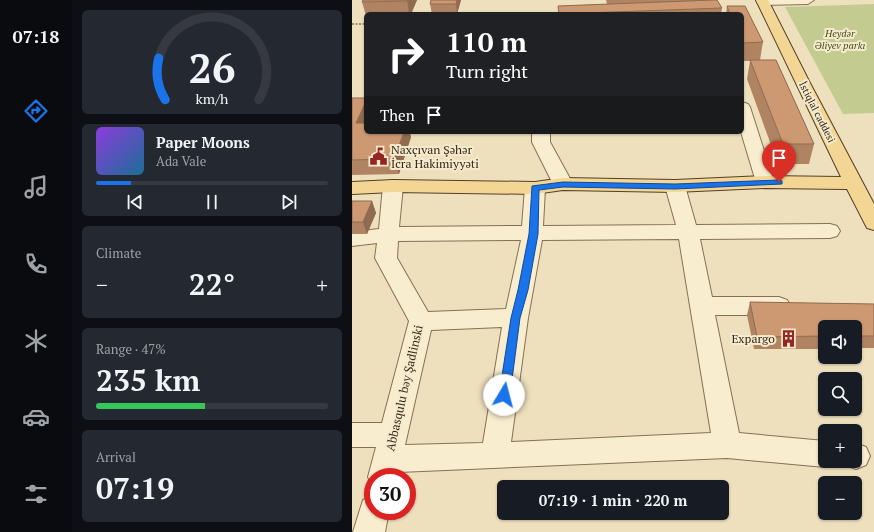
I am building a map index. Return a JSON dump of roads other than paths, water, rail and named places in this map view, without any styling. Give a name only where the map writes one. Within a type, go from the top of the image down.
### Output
[{"type":"main road","name":"İstiqlal caddesi","points":[[762,0],[874,223]]},
{"type":"main road","points":[[352,188],[393,186],[535,188],[563,184],[675,186],[765,182],[853,183]]},
{"type":"street","points":[[762,0],[808,0]]},
{"type":"street","points":[[744,114],[765,182]]},
{"type":"street","points":[[541,134],[541,142],[563,184]]},
{"type":"street","name":"Abbasqulu bəy Şadlinski","points":[[387,457],[421,321],[386,258],[393,186]]},
{"type":"street","points":[[675,186],[688,232],[726,445]]},
{"type":"street","points":[[495,456],[516,318],[534,234],[535,188]]},
{"type":"street","points":[[352,239],[389,234],[830,231]]},
{"type":"street","points":[[702,306],[802,306]]},
{"type":"street","points":[[421,321],[516,318]]},
{"type":"street","points":[[352,435],[387,457],[495,456],[726,445],[818,453]]},
{"type":"street","points":[[369,532],[372,520]]},
{"type":"place","name":"Naxçıvan Şəhər İcra Hakimiyyəti","points":[[378,156]]},
{"type":"place","name":"Expargo","points":[[788,338]]},
{"type":"park label","name":"Heydər Əliyev parkı","points":[[840,38]]}]
